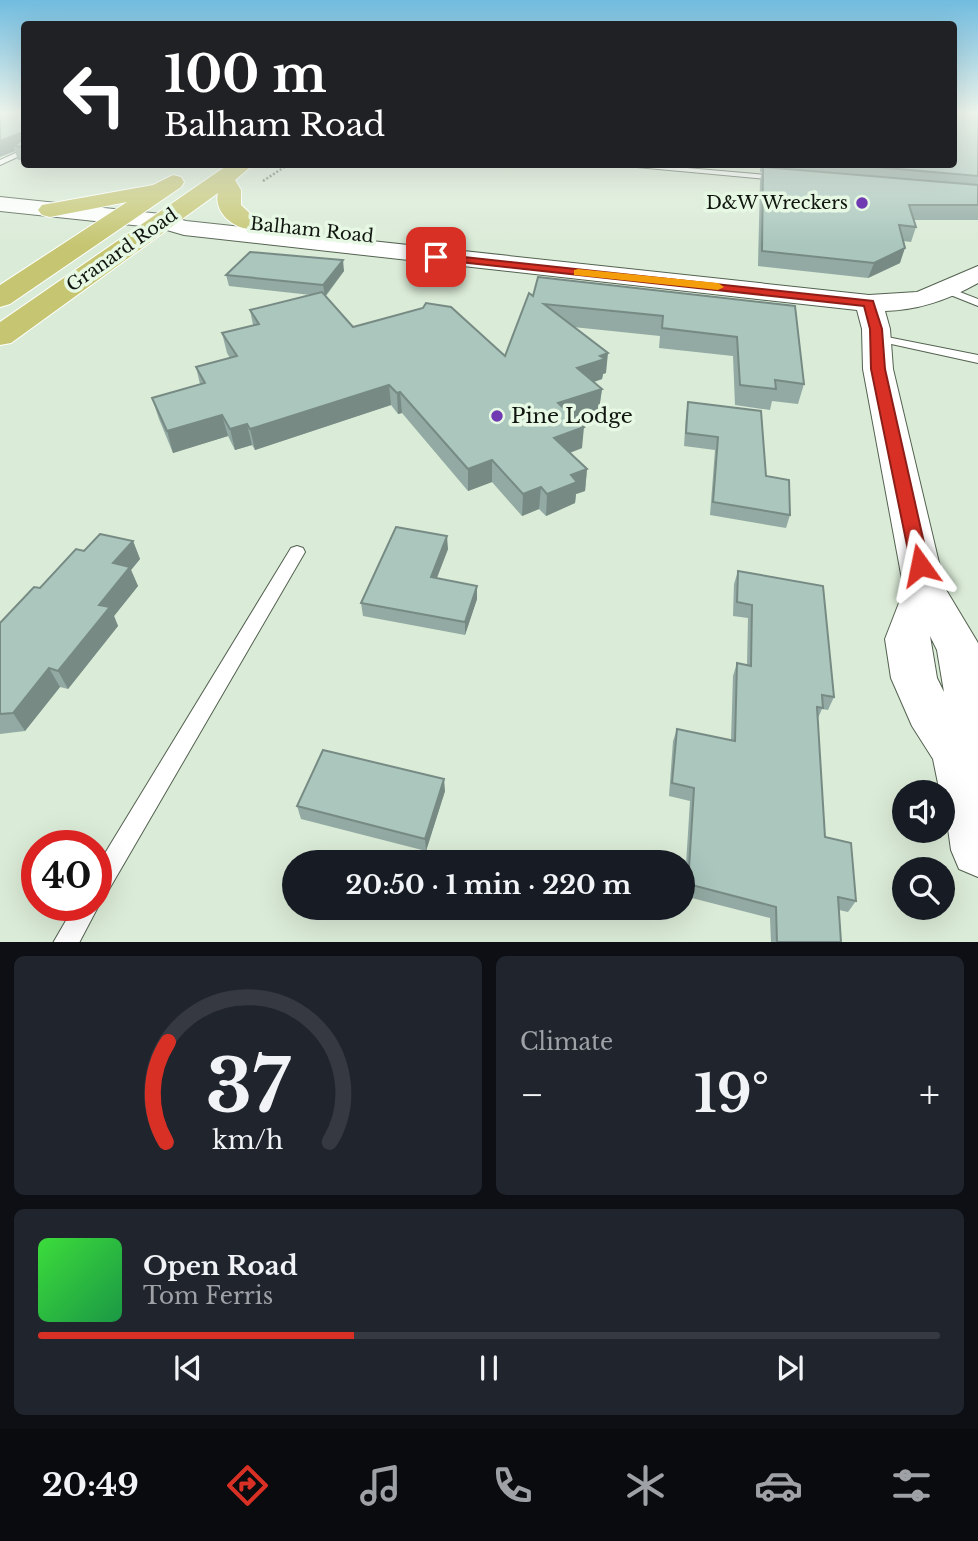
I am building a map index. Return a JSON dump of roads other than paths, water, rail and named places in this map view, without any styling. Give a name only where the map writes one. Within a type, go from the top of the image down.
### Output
[{"type":"highway","name":"Granard Road","points":[[0,336],[238,168]]},
{"type":"highway","name":"Granard Road","points":[[0,298],[190,170]]},
{"type":"highway","points":[[223,179],[230,190],[226,199],[228,205],[248,223]]},
{"type":"highway","points":[[50,210],[163,188]]},
{"type":"main road","name":"Balham Road","points":[[0,204],[161,221]]},
{"type":"street","name":"Balham Road","points":[[161,221],[197,218],[580,260],[712,286]]},
{"type":"street","name":"Balham Road","points":[[161,221],[184,228],[869,303],[913,303],[947,290],[978,273]]},
{"type":"street","points":[[869,303],[877,338],[878,369],[925,590],[907,639],[914,678],[929,711],[957,752],[978,850]]},
{"type":"lane","points":[[655,168],[787,179]]},
{"type":"lane","points":[[947,290],[978,303]]},
{"type":"lane","points":[[877,338],[978,359]]},
{"type":"lane","points":[[112,863],[298,552]]},
{"type":"lane","points":[[66,942],[78,921]]},
{"type":"place","name":"D&W Wreckers","points":[[862,203]]},
{"type":"place","name":"Pine Lodge","points":[[497,416]]}]
